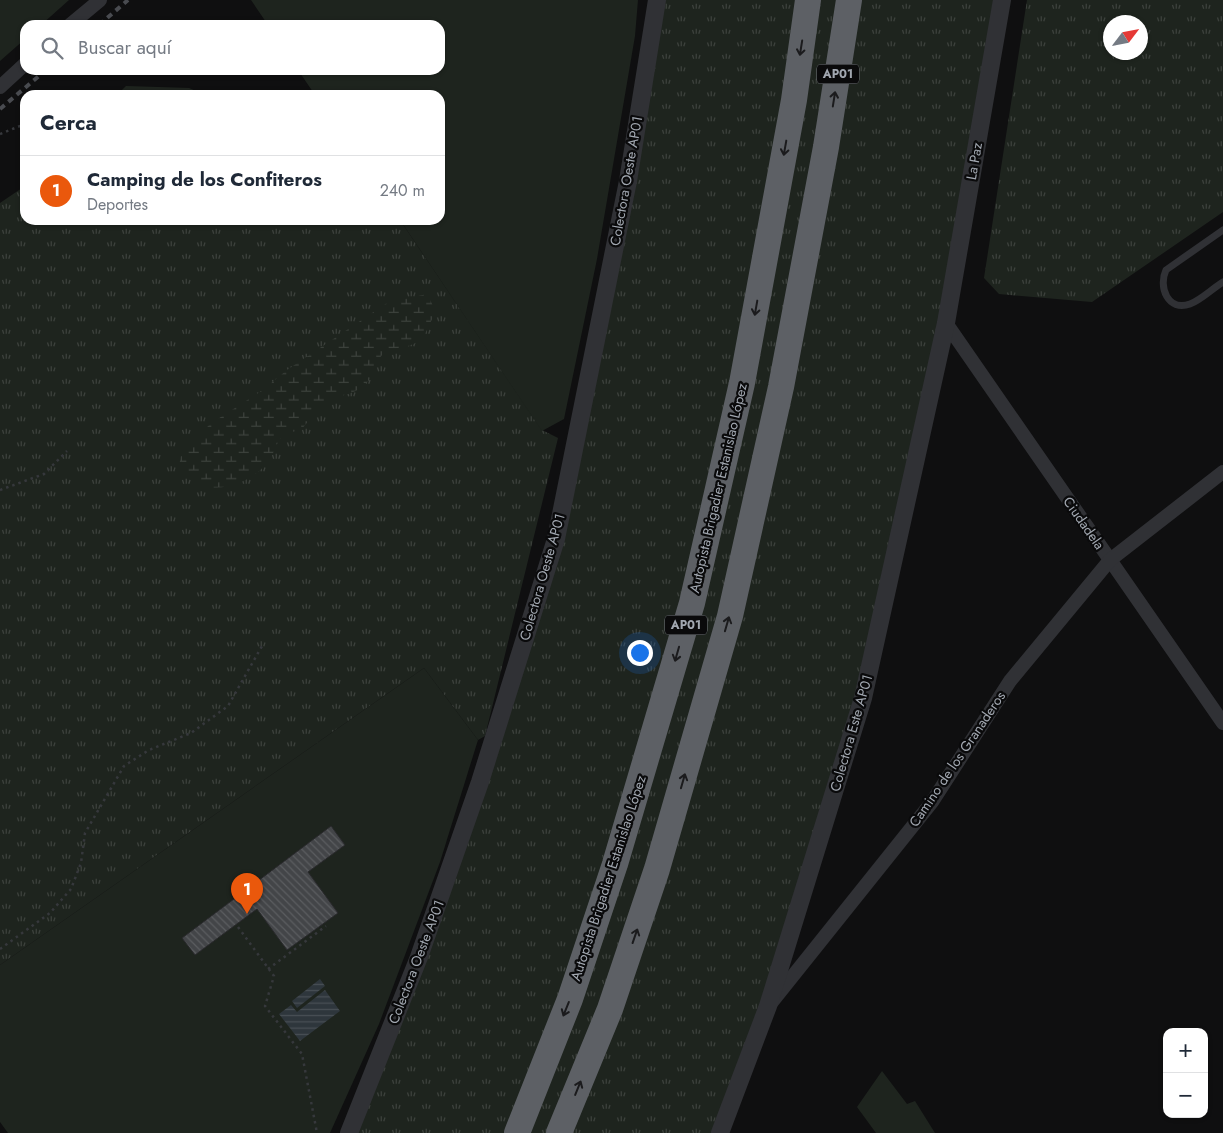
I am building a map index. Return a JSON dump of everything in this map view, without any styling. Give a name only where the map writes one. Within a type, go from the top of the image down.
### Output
[{"type":"highway","name":"Autopista Brigadier Estanislao López","points":[[517,1133],[570,999],[615,864],[692,603],[742,383],[794,100],[808,0]]},
{"type":"highway","name":"AP01","points":[[559,1133],[610,1009],[658,869],[730,616],[783,377],[826,147],[850,0]]},
{"type":"street","points":[[76,20],[100,0]]},
{"type":"street","name":"Colectora Oeste AP01","points":[[349,1133],[423,948],[480,782],[556,539],[628,182],[657,0]]},
{"type":"street","name":"La Paz","points":[[946,323],[1002,0]]},
{"type":"street","points":[[0,87],[20,69]]},
{"type":"street","name":"Ciudadela","points":[[946,323],[1223,723]]},
{"type":"street","name":"Colectora Este AP01","points":[[720,1133],[768,1006],[863,698],[946,323]]},
{"type":"street","name":"Camino de los Granaderos","points":[[768,1006],[932,802],[1010,681],[1110,560],[1223,472]]},
{"type":"lane","points":[[1223,230],[1166,270],[1162,278],[1162,288],[1172,302],[1181,305],[1191,304],[1223,282]]},
{"type":"path","points":[[0,134],[20,126]]},
{"type":"path","points":[[0,490],[44,474],[67,451]]},
{"type":"path","points":[[0,949],[50,913],[71,889],[81,864],[85,833],[124,766],[150,750],[191,733],[228,706],[262,646]]},
{"type":"path","points":[[268,969],[326,926]]},
{"type":"path","points":[[238,927],[274,976],[265,1006],[302,1054],[317,1133]]},
{"type":"green space","points":[[0,0],[69,0],[47,20],[20,20],[20,43],[0,61]]},
{"type":"green space","points":[[251,0],[638,0],[635,36],[597,259],[564,419],[542,431],[403,225],[445,225],[445,90],[312,90],[301,75],[445,75],[445,20],[265,20]]},
{"type":"green space","points":[[657,0],[1002,0],[863,697],[720,1133],[349,1133],[556,539]]},
{"type":"green space","points":[[1027,0],[1223,0],[1223,212],[1092,302],[999,294],[984,278]]},
{"type":"green space","points":[[126,86],[189,88],[194,90],[122,90]]},
{"type":"green space","points":[[20,189],[20,225],[403,225],[542,430],[558,438],[485,736],[478,740],[424,668],[0,965],[0,203]]},
{"type":"green space","points":[[427,294],[436,312],[421,338],[412,345],[392,349],[382,354],[372,376],[363,386],[347,394],[328,398],[300,431],[286,434],[282,437],[267,463],[252,476],[233,485],[212,487],[193,481],[179,467],[181,455],[210,424],[263,390],[287,370],[387,303]]},
{"type":"green space","points":[[424,668],[478,740],[440,862],[379,1024],[330,1133],[8,1133],[0,1122],[0,965]]},
{"type":"green space","points":[[882,1071],[907,1104],[915,1101],[935,1133],[876,1133],[857,1107]]},
{"type":"shaded area","points":[[320,979],[325,986],[297,1008],[292,1001]]},
{"type":"shaded area","points":[[325,990],[340,1011],[300,1041],[279,1014],[291,1005],[297,1012]]},
{"type":"building","points":[[331,826],[345,845],[308,872],[338,913],[287,950],[257,909],[195,955],[182,938]]},
{"type":"railway","points":[[105,20],[128,0]]},
{"type":"railway","points":[[22,90],[40,75]]},
{"type":"railway","points":[[0,109],[20,92]]},
{"type":"place","name":"Camping de los Confiteros","points":[[247,914]]}]
